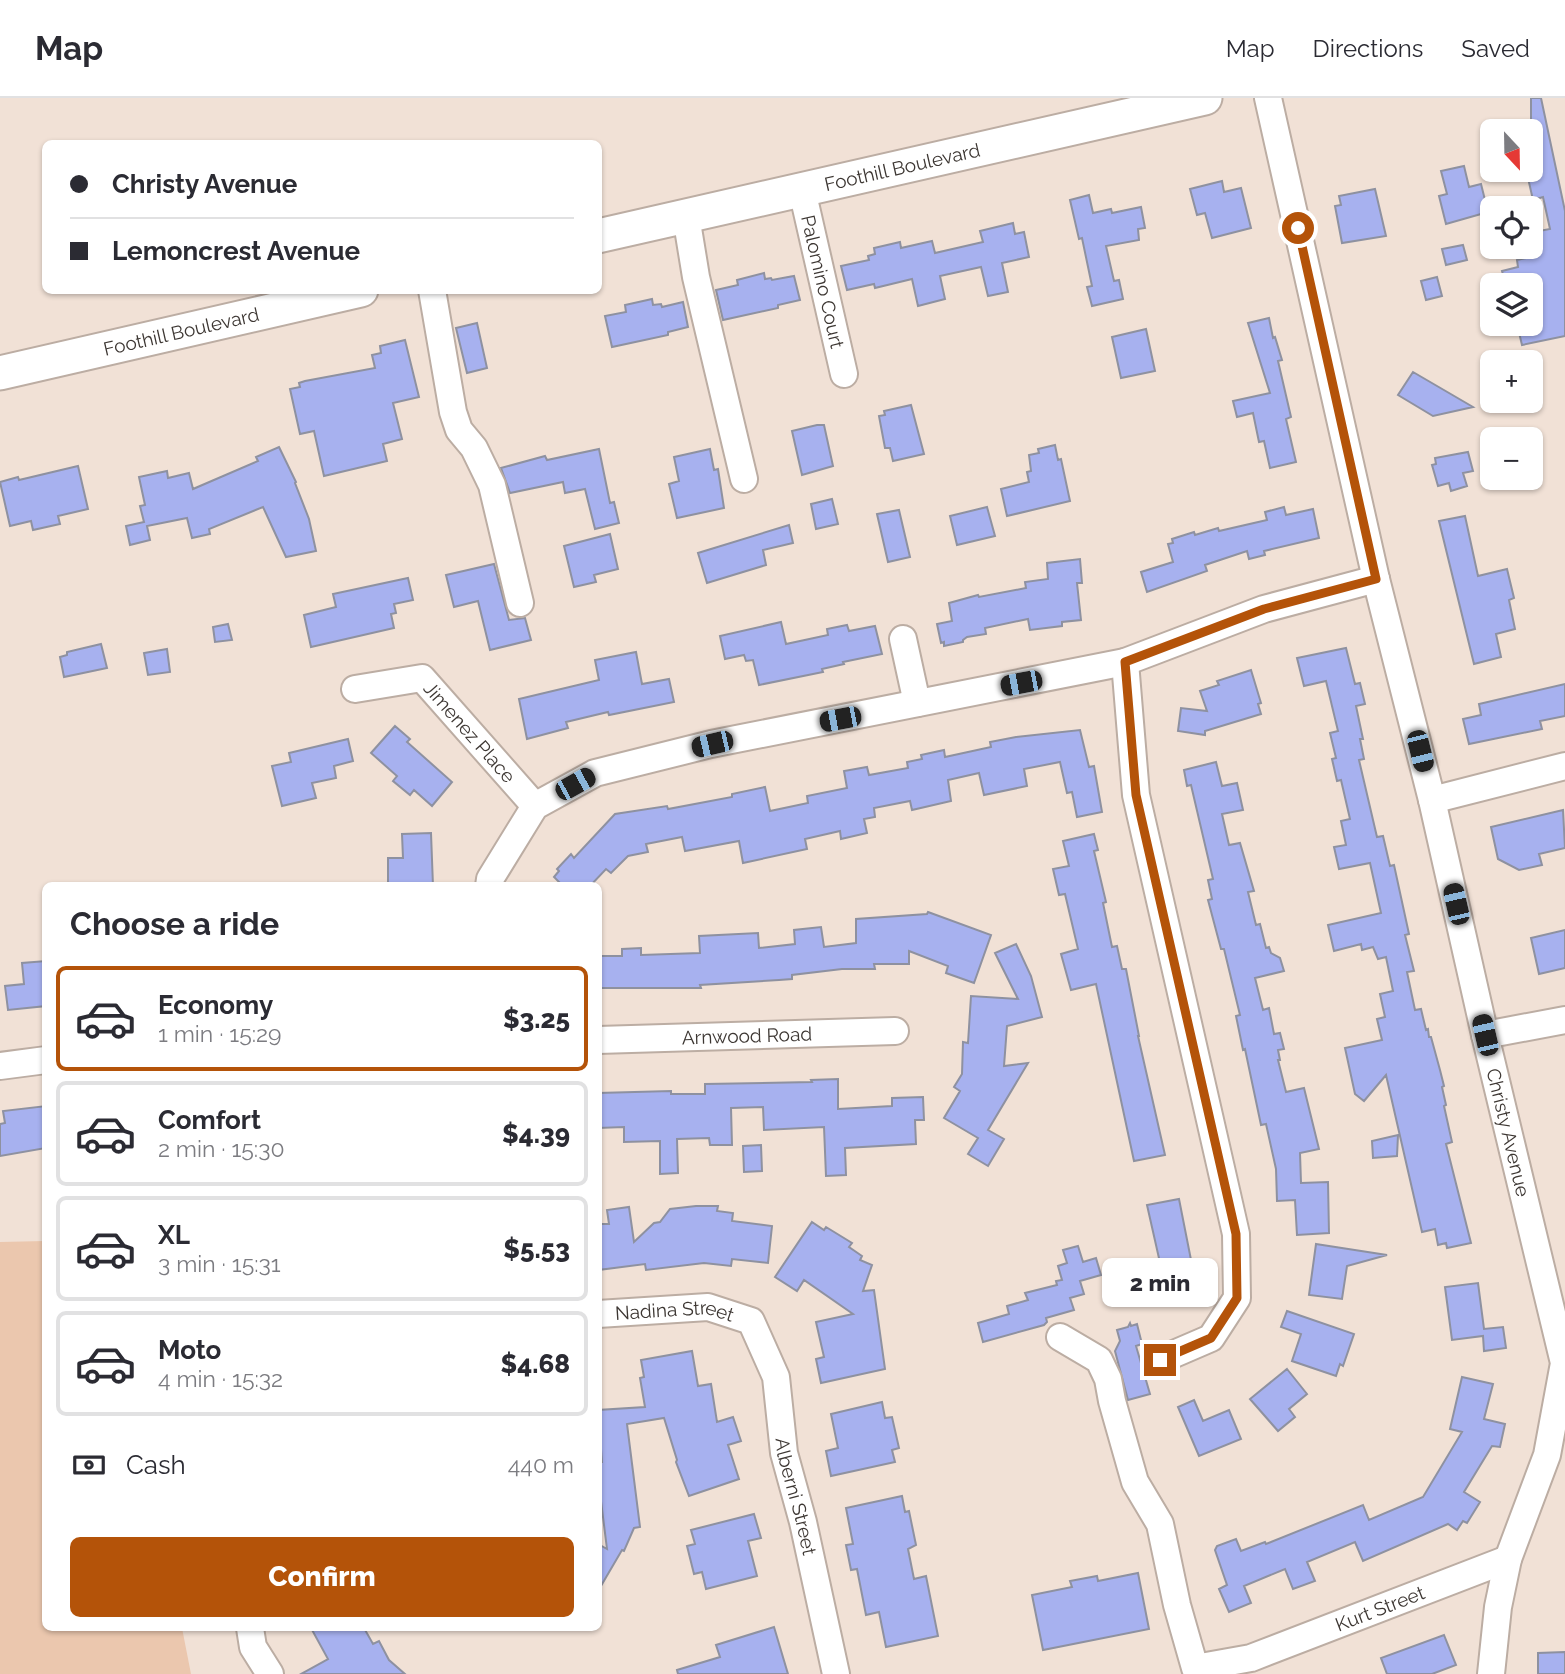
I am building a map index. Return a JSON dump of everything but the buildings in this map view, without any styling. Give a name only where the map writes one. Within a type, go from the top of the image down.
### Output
[{"type":"main road","name":"Foothill Boulevard","points":[[602,235],[1206,98]]},
{"type":"main road","name":"Foothill Boulevard","points":[[0,373],[344,294]]},
{"type":"street","name":"Christy Avenue","points":[[1268,98],[1376,579],[1432,800],[1485,1035],[1557,1302],[1564,1363],[1547,1455],[1508,1559],[1498,1608],[1491,1674]]},
{"type":"street","name":"Palomino Court","points":[[802,190],[844,374]]},
{"type":"street","points":[[686,216],[696,277],[744,479]]},
{"type":"street","points":[[433,294],[453,412],[459,430],[474,448],[492,485],[520,603]]},
{"type":"street","points":[[490,882],[534,806],[595,773],[712,744],[1125,662],[1264,609],[1376,579]]},
{"type":"street","points":[[903,639],[918,704]]},
{"type":"street","points":[[1125,662],[1136,795],[1236,1234],[1237,1298],[1211,1338],[1160,1360]]},
{"type":"street","name":"Jimenez Place","points":[[355,688],[422,678],[534,806]]},
{"type":"street","points":[[1432,800],[1565,766]]},
{"type":"street","points":[[1485,1035],[1565,1020]]},
{"type":"street","name":"Arnwood Road","points":[[602,1040],[895,1031]]},
{"type":"street","points":[[0,1066],[42,1061]]},
{"type":"street","name":"Nadina Street","points":[[602,1314],[708,1307],[751,1321]]},
{"type":"street","name":"Alberni Street","points":[[751,1321],[776,1377],[784,1452],[803,1522],[836,1674]]},
{"type":"street","name":"Kurt Street","points":[[1060,1337],[1099,1360],[1108,1380],[1135,1482],[1160,1524],[1177,1605],[1195,1668],[1251,1658],[1508,1559]]},
{"type":"street","points":[[250,1631],[253,1647],[270,1674]]},
{"type":"shaded area","points":[[42,1241],[42,1631],[183,1631],[191,1674],[0,1674],[0,1242]]},
{"type":"route","points":[[1160,1360],[1211,1338],[1237,1298],[1236,1234],[1136,795],[1125,662],[1264,609],[1376,579],[1298,228]]}]
